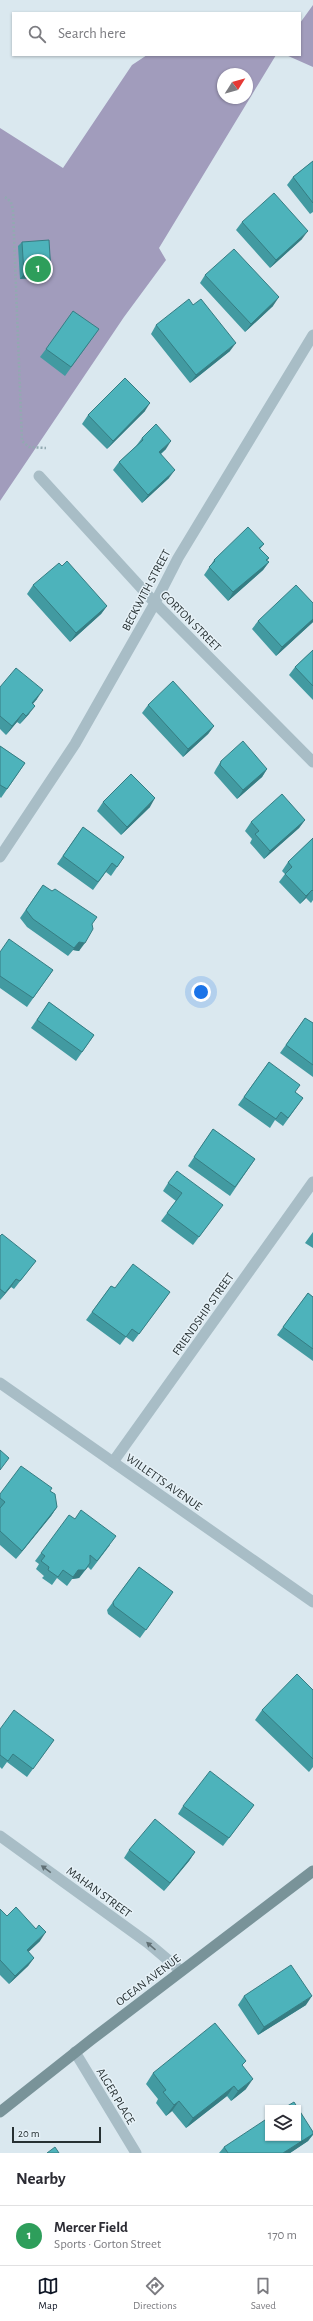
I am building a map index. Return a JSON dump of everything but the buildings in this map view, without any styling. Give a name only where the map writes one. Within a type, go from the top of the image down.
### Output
[{"type":"main road","name":"OCEAN AVENUE","points":[[0,2112],[75,2052],[313,1871]]},
{"type":"street","name":"BECKWITH STREET","points":[[0,856],[75,744],[155,604],[178,558],[313,335]]},
{"type":"street","name":"GORTON STREET","points":[[39,476],[155,604],[313,762]]},
{"type":"street","name":"FRIENDSHIP STREET","points":[[113,1462],[313,1182]]},
{"type":"street","name":"WILLETTS AVENUE","points":[[0,1383],[313,1602]]},
{"type":"street","name":"MAHAN STREET","points":[[0,1836],[148,1943],[181,1971]]},
{"type":"street","name":"ALGER PLACE","points":[[75,2052],[136,2153]]},
{"type":"path","points":[[5,197],[11,202],[13,210],[22,441],[29,447],[46,448]]},
{"type":"shaded area","points":[[313,5],[313,67],[288,56],[301,56],[301,22]]},
{"type":"shaded area","points":[[146,56],[275,56],[253,93],[253,68],[217,68],[217,104],[246,104],[159,248],[166,260],[124,317],[0,501],[0,128],[63,168],[132,65]]},
{"type":"place","name":"Mercer Field","points":[[38,269]]}]
